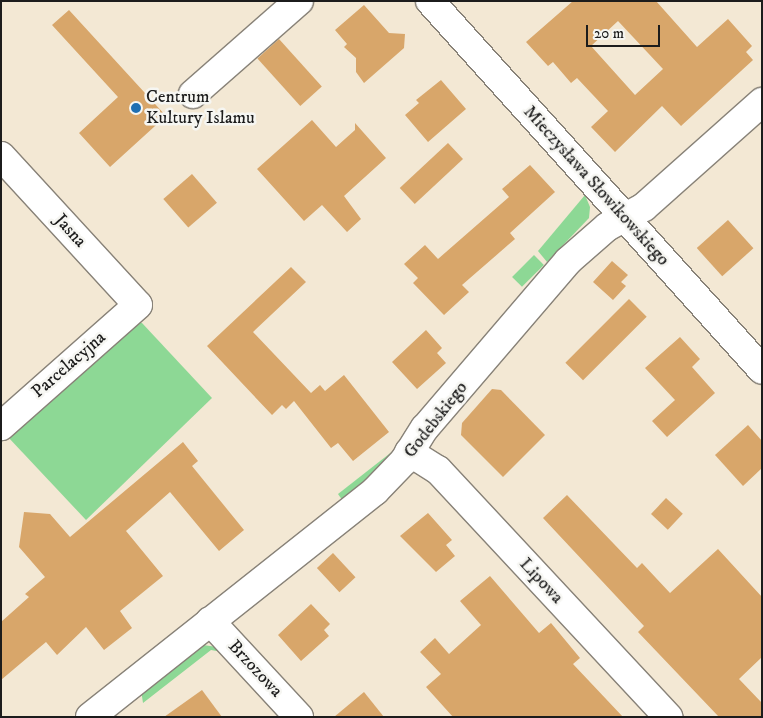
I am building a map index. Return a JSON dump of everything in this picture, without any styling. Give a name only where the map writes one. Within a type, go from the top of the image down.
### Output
[{"type":"street","points":[[193,94],[299,1]]},
{"type":"street","name":"Mieczysława Słowikowskiego","points":[[430,1],[762,370]]},
{"type":"street","name":"Godebskiego","points":[[90,717],[355,509],[386,481],[410,452],[425,428],[568,261],[599,232],[644,207],[762,102]]},
{"type":"street","name":"Jasna","points":[[1,156],[138,305]]},
{"type":"street","name":"Parcelacyjna","points":[[4,418],[138,305]]},
{"type":"street","name":"Lipowa","points":[[410,452],[438,470],[668,717]]},
{"type":"street","name":"Brzozowa","points":[[210,621],[299,717]]},
{"type":"green space","points":[[585,195],[590,207],[589,218],[547,262],[538,251]]},
{"type":"green space","points":[[534,255],[544,265],[522,287],[512,277]]},
{"type":"green space","points":[[135,321],[142,323],[212,398],[86,520],[8,437]]},
{"type":"green space","points":[[398,447],[400,449],[345,504],[338,494]]},
{"type":"green space","points":[[203,645],[217,647],[222,652],[211,650],[143,703],[141,690]]},
{"type":"building","points":[[573,1],[656,1],[697,47],[728,19],[752,46],[746,52],[753,60],[681,126],[662,106],[615,152],[591,127],[608,111],[577,78],[571,83],[553,62],[548,66],[526,42]],"holes":[[[618,21],[663,69],[635,95],[591,46]]]},
{"type":"building","points":[[364,5],[389,33],[405,34],[404,48],[364,83],[356,72],[356,58],[344,47],[347,44],[335,30]]},
{"type":"building","points":[[69,10],[166,116],[110,167],[79,133],[118,97],[52,25]]},
{"type":"building","points":[[279,39],[322,87],[300,106],[257,58]]},
{"type":"building","points":[[441,80],[466,109],[428,142],[405,115],[419,103],[416,100]]},
{"type":"building","points":[[312,120],[336,147],[355,130],[355,123],[386,158],[344,196],[361,219],[347,232],[322,205],[304,221],[257,169]]},
{"type":"building","points":[[448,143],[463,159],[415,204],[400,188]]},
{"type":"building","points":[[530,165],[555,192],[510,233],[515,239],[462,285],[469,292],[444,315],[413,283],[418,278],[404,264],[425,245],[438,259],[509,197],[502,189]]},
{"type":"building","points":[[192,174],[217,203],[188,228],[163,199]]},
{"type":"building","points":[[728,220],[753,248],[722,276],[697,248]]},
{"type":"building","points":[[612,261],[628,275],[621,282],[626,286],[613,300],[593,282]]},
{"type":"building","points":[[291,267],[306,282],[253,332],[311,393],[320,385],[325,391],[344,375],[389,432],[353,461],[338,443],[331,448],[294,401],[286,409],[282,405],[272,415],[207,346]]},
{"type":"building","points":[[629,299],[647,317],[583,380],[565,363]]},
{"type":"building","points":[[426,330],[442,348],[437,353],[446,363],[417,389],[392,362]]},
{"type":"building","points":[[680,337],[700,359],[692,367],[715,393],[667,437],[652,421],[675,400],[645,368]]},
{"type":"building","points":[[492,389],[501,390],[545,435],[503,477],[461,435],[462,423]]},
{"type":"building","points":[[748,425],[762,441],[762,468],[743,486],[715,455]]},
{"type":"building","points":[[183,442],[198,461],[192,466],[244,530],[219,551],[170,492],[126,531],[163,576],[120,611],[132,628],[104,650],[86,627],[57,655],[46,642],[1,680],[1,622],[29,597],[25,594],[45,577],[19,547],[24,512],[50,514],[70,537]]},
{"type":"building","points":[[567,495],[637,568],[642,563],[670,593],[718,549],[762,597],[762,657],[739,679],[762,703],[762,717],[719,717],[638,632],[644,626],[543,518]]},
{"type":"building","points":[[666,498],[683,514],[668,530],[651,514]]},
{"type":"building","points":[[428,513],[452,540],[446,545],[455,556],[436,572],[400,536]]},
{"type":"building","points":[[333,553],[356,577],[339,592],[317,568]]},
{"type":"building","points":[[490,576],[539,633],[551,623],[580,658],[573,664],[623,717],[453,717],[426,687],[441,674],[420,652],[435,638],[449,654],[481,625],[460,601]]},
{"type":"building","points":[[311,604],[330,624],[324,630],[329,636],[301,661],[278,635]]},
{"type":"building","points":[[202,690],[222,717],[164,717]]},
{"type":"building","points":[[364,692],[384,717],[334,717]]},
{"type":"place","name":"Centrum Kultury Islamu","points":[[136,108]]}]
